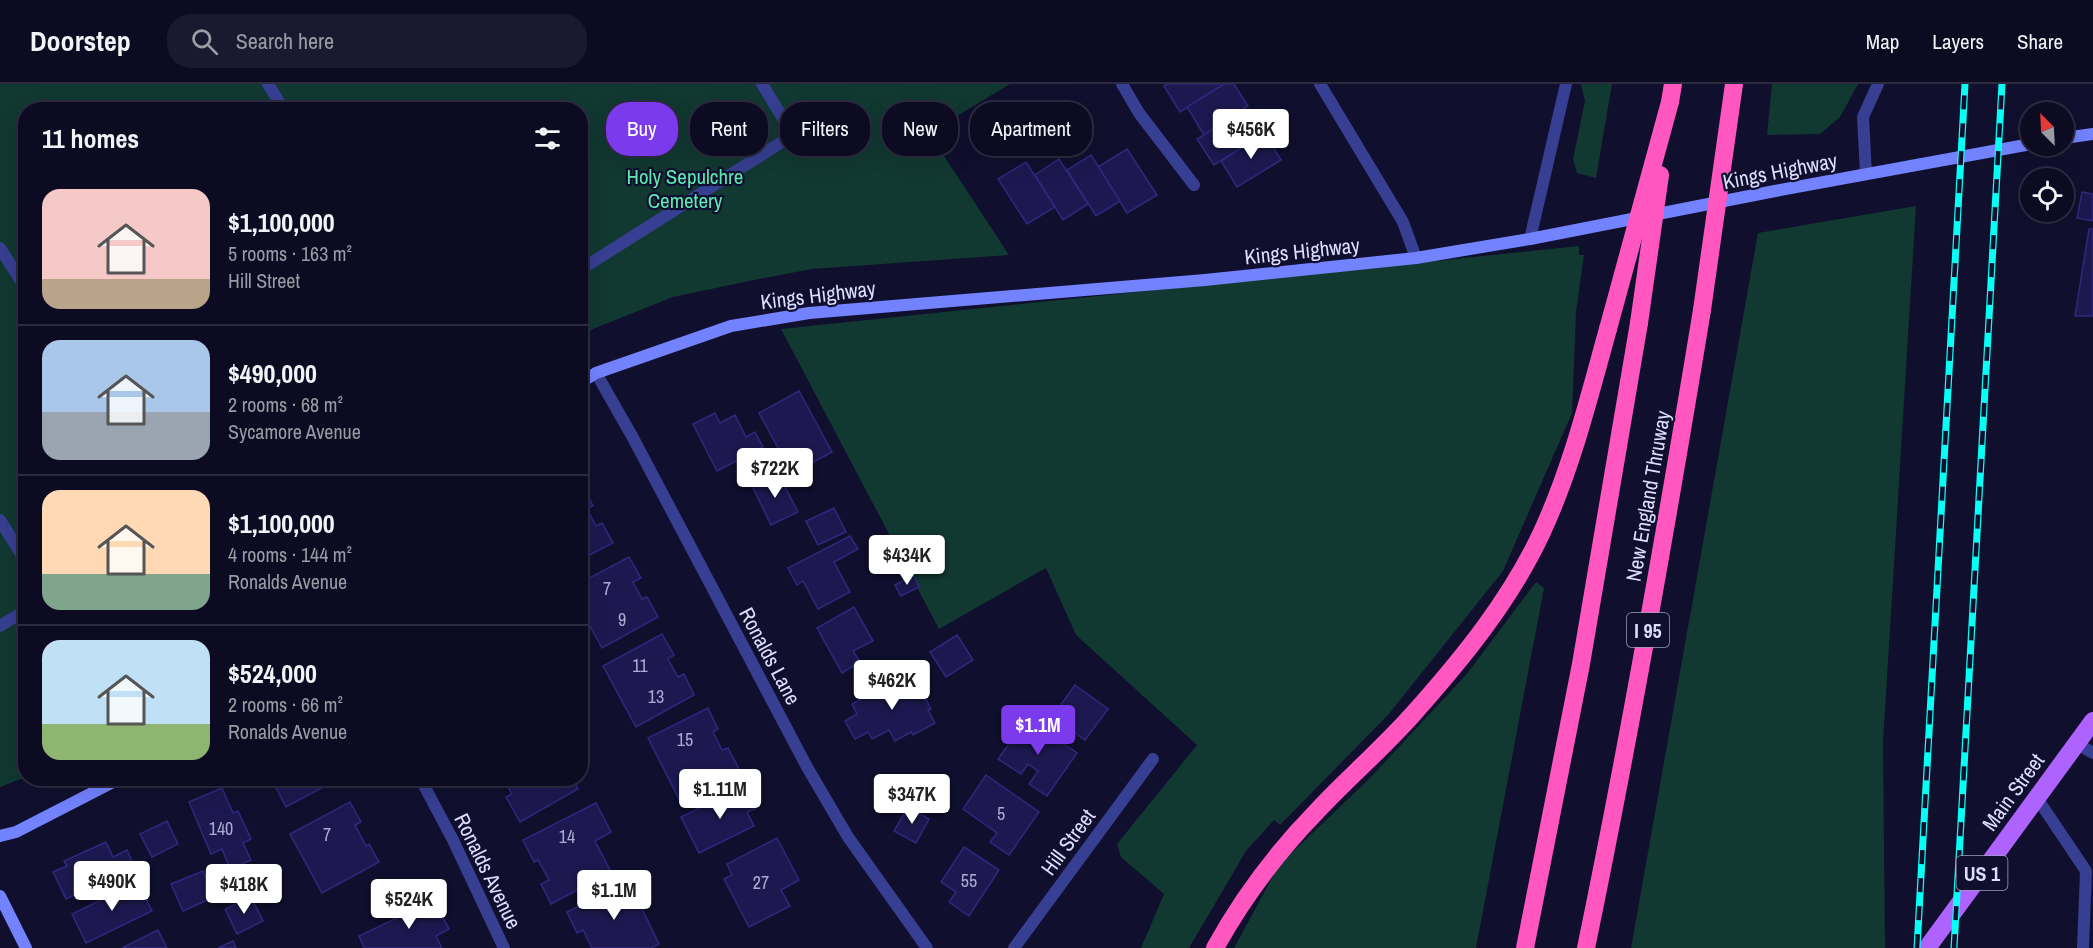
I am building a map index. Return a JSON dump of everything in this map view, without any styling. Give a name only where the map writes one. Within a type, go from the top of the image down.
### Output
[{"type":"highway","name":"New England Thruway","points":[[1587,948],[1657,583],[1702,310],[1734,84]]},
{"type":"highway","name":"New England Thruway","points":[[1525,948],[1581,663],[1639,322],[1671,93]]},
{"type":"highway","points":[[1215,948],[1238,908],[1262,874],[1318,810],[1383,746],[1443,679],[1498,608],[1522,570],[1542,532],[1574,448],[1671,93]]},
{"type":"main road","name":"Main Street","points":[[1927,948],[2093,722]]},
{"type":"street","points":[[268,84],[279,102]]},
{"type":"street","points":[[588,265],[794,135],[762,84]]},
{"type":"street","points":[[1122,84],[1138,113],[1194,185]]},
{"type":"street","points":[[1320,84],[1403,222],[1416,258]]},
{"type":"street","points":[[1530,239],[1566,84]]},
{"type":"street","points":[[1866,174],[1863,117],[1878,84]]},
{"type":"street","points":[[2074,137],[2093,134]]},
{"type":"street","name":"Kings Highway","points":[[588,378],[596,373],[731,326],[809,314],[1205,280],[1416,258],[1530,239],[2020,146]]},
{"type":"street","points":[[0,248],[18,276]]},
{"type":"street","name":"Ronalds Lane","points":[[596,373],[632,436],[807,767],[848,837],[927,948]]},
{"type":"street","points":[[0,520],[18,549]]},
{"type":"street","points":[[0,626],[18,615]]},
{"type":"street","points":[[2077,744],[2093,753]]},
{"type":"street","name":"Hill Street","points":[[1014,948],[1153,759]]},
{"type":"street","points":[[0,836],[16,832],[105,786]]},
{"type":"street","name":"Ronalds Avenue","points":[[424,786],[453,840],[504,948]]},
{"type":"street","points":[[2037,798],[2086,871],[2083,948]]},
{"type":"street","points":[[0,896],[26,948]]},
{"type":"green space","name":"Holy Sepulchre Cemetery","points":[[0,84],[1010,84],[980,102],[970,102],[970,108],[958,115],[958,102],[882,102],[882,156],[944,156],[1009,255],[812,269],[673,297],[588,332],[588,102],[18,102],[18,780],[0,787]]},
{"type":"green space","points":[[1581,84],[1612,84],[1596,178],[1577,173],[1573,159],[1585,101]]},
{"type":"green space","points":[[1772,84],[1858,84],[1840,117],[1820,134],[1767,135]]},
{"type":"green space","points":[[1916,206],[1883,743],[1885,948],[1631,948],[1758,233]]},
{"type":"green space","points":[[1579,246],[1579,255],[1584,255],[1576,312],[1572,413],[1503,571],[1388,715],[1280,825],[1274,820],[1246,851],[1189,948],[1141,948],[1164,894],[1121,857],[1117,844],[1197,745],[1076,635],[1046,568],[939,629],[781,329]]},
{"type":"green space","points":[[1536,582],[1544,588],[1476,948],[1234,948],[1279,865],[1370,778],[1466,675]]},
{"type":"building","points":[[1167,84],[1224,84],[1180,112],[1164,86]]},
{"type":"building","points":[[1224,84],[1234,84],[1248,106],[1204,135],[1187,107]]},
{"type":"building","points":[[1243,110],[1260,136],[1214,165],[1197,139]]},
{"type":"building","points":[[1265,133],[1281,160],[1237,187],[1221,161]]},
{"type":"building","points":[[1127,149],[1157,195],[1127,213],[1098,167]]},
{"type":"building","points":[[1092,156],[1120,201],[1096,216],[1067,170]]},
{"type":"building","points":[[1059,159],[1088,204],[1063,220],[1035,175]]},
{"type":"building","points":[[1026,162],[1055,207],[1027,224],[998,179]]},
{"type":"building","points":[[2082,192],[2093,194],[2093,221],[2077,218]]},
{"type":"building","points":[[2089,229],[2093,229],[2093,316],[2075,316]]},
{"type":"building","points":[[799,391],[832,452],[792,474],[759,413]]},
{"type":"building","points":[[715,413],[720,423],[735,415],[746,437],[755,432],[763,447],[717,471],[693,424]]},
{"type":"building","points":[[778,473],[798,512],[771,525],[752,486]]},
{"type":"building","points":[[588,496],[593,506],[588,508]]},
{"type":"building","points":[[834,508],[846,532],[818,545],[806,521]]},
{"type":"building","points":[[588,511],[596,526],[602,523],[613,543],[588,556]]},
{"type":"building","points":[[850,536],[858,549],[834,562],[850,592],[818,609],[803,581],[797,585],[788,568]]},
{"type":"building","points":[[629,557],[641,578],[633,582],[642,599],[647,597],[658,617],[602,648],[588,623],[588,579]]},
{"type":"building","points":[[913,575],[919,587],[901,596],[895,585]]},
{"type":"building","points":[[854,607],[873,641],[853,651],[860,662],[842,673],[817,628]]},
{"type":"building","points":[[662,634],[674,655],[668,659],[678,677],[684,674],[694,695],[636,727],[603,666]]},
{"type":"building","points":[[957,635],[973,660],[946,677],[930,652]]},
{"type":"building","points":[[912,672],[931,709],[928,710],[935,723],[913,735],[911,732],[895,741],[889,730],[872,739],[868,732],[855,739],[845,721],[857,714],[852,704]]},
{"type":"building","points":[[1075,685],[1108,709],[1085,740],[1052,717]]},
{"type":"building","points":[[708,708],[718,729],[713,732],[722,750],[728,748],[739,769],[679,799],[648,738]]},
{"type":"building","points":[[1027,718],[1077,753],[1047,796],[1029,784],[1038,771],[1028,764],[1021,774],[998,759]]},
{"type":"building","points":[[986,775],[1039,812],[1009,855],[990,842],[997,833],[963,809]]},
{"type":"building","points":[[275,786],[325,786],[286,807]]},
{"type":"building","points":[[507,786],[577,786],[578,789],[520,822],[506,797],[512,794]]},
{"type":"building","points":[[744,786],[755,809],[747,812],[754,826],[699,853],[681,817]]},
{"type":"building","points":[[222,788],[233,813],[238,811],[251,839],[243,843],[251,860],[230,869],[222,849],[211,854],[189,802]]},
{"type":"building","points":[[350,802],[361,822],[355,825],[366,846],[369,844],[379,862],[322,893],[290,834]]},
{"type":"building","points":[[596,803],[611,832],[595,841],[611,872],[551,904],[541,884],[549,880],[538,860],[534,862],[523,840]]},
{"type":"building","points":[[908,807],[929,819],[916,843],[894,831]]},
{"type":"building","points":[[167,821],[178,844],[152,857],[140,834]]},
{"type":"building","points":[[777,838],[799,880],[781,890],[790,906],[749,927],[724,879],[732,875],[727,864]]},
{"type":"building","points":[[106,842],[113,857],[127,850],[134,866],[66,899],[53,872],[67,866],[64,861]]},
{"type":"building","points":[[964,847],[999,870],[969,916],[949,902],[956,892],[941,882]]},
{"type":"building","points":[[203,871],[214,897],[183,911],[171,884]]},
{"type":"building","points":[[138,882],[152,911],[86,943],[72,914]]},
{"type":"building","points":[[629,882],[659,944],[651,948],[592,948],[583,930],[577,933],[567,912]]},
{"type":"building","points":[[251,897],[263,921],[237,934],[225,909]]},
{"type":"building","points":[[434,900],[449,929],[436,936],[442,948],[364,948],[359,936]]},
{"type":"building","points":[[158,930],[167,948],[122,948]]},
{"type":"building","points":[[233,941],[236,948],[218,948]]},
{"type":"railway","points":[[1917,948],[1965,84]]},
{"type":"railway","points":[[1954,948],[2002,84]]}]
